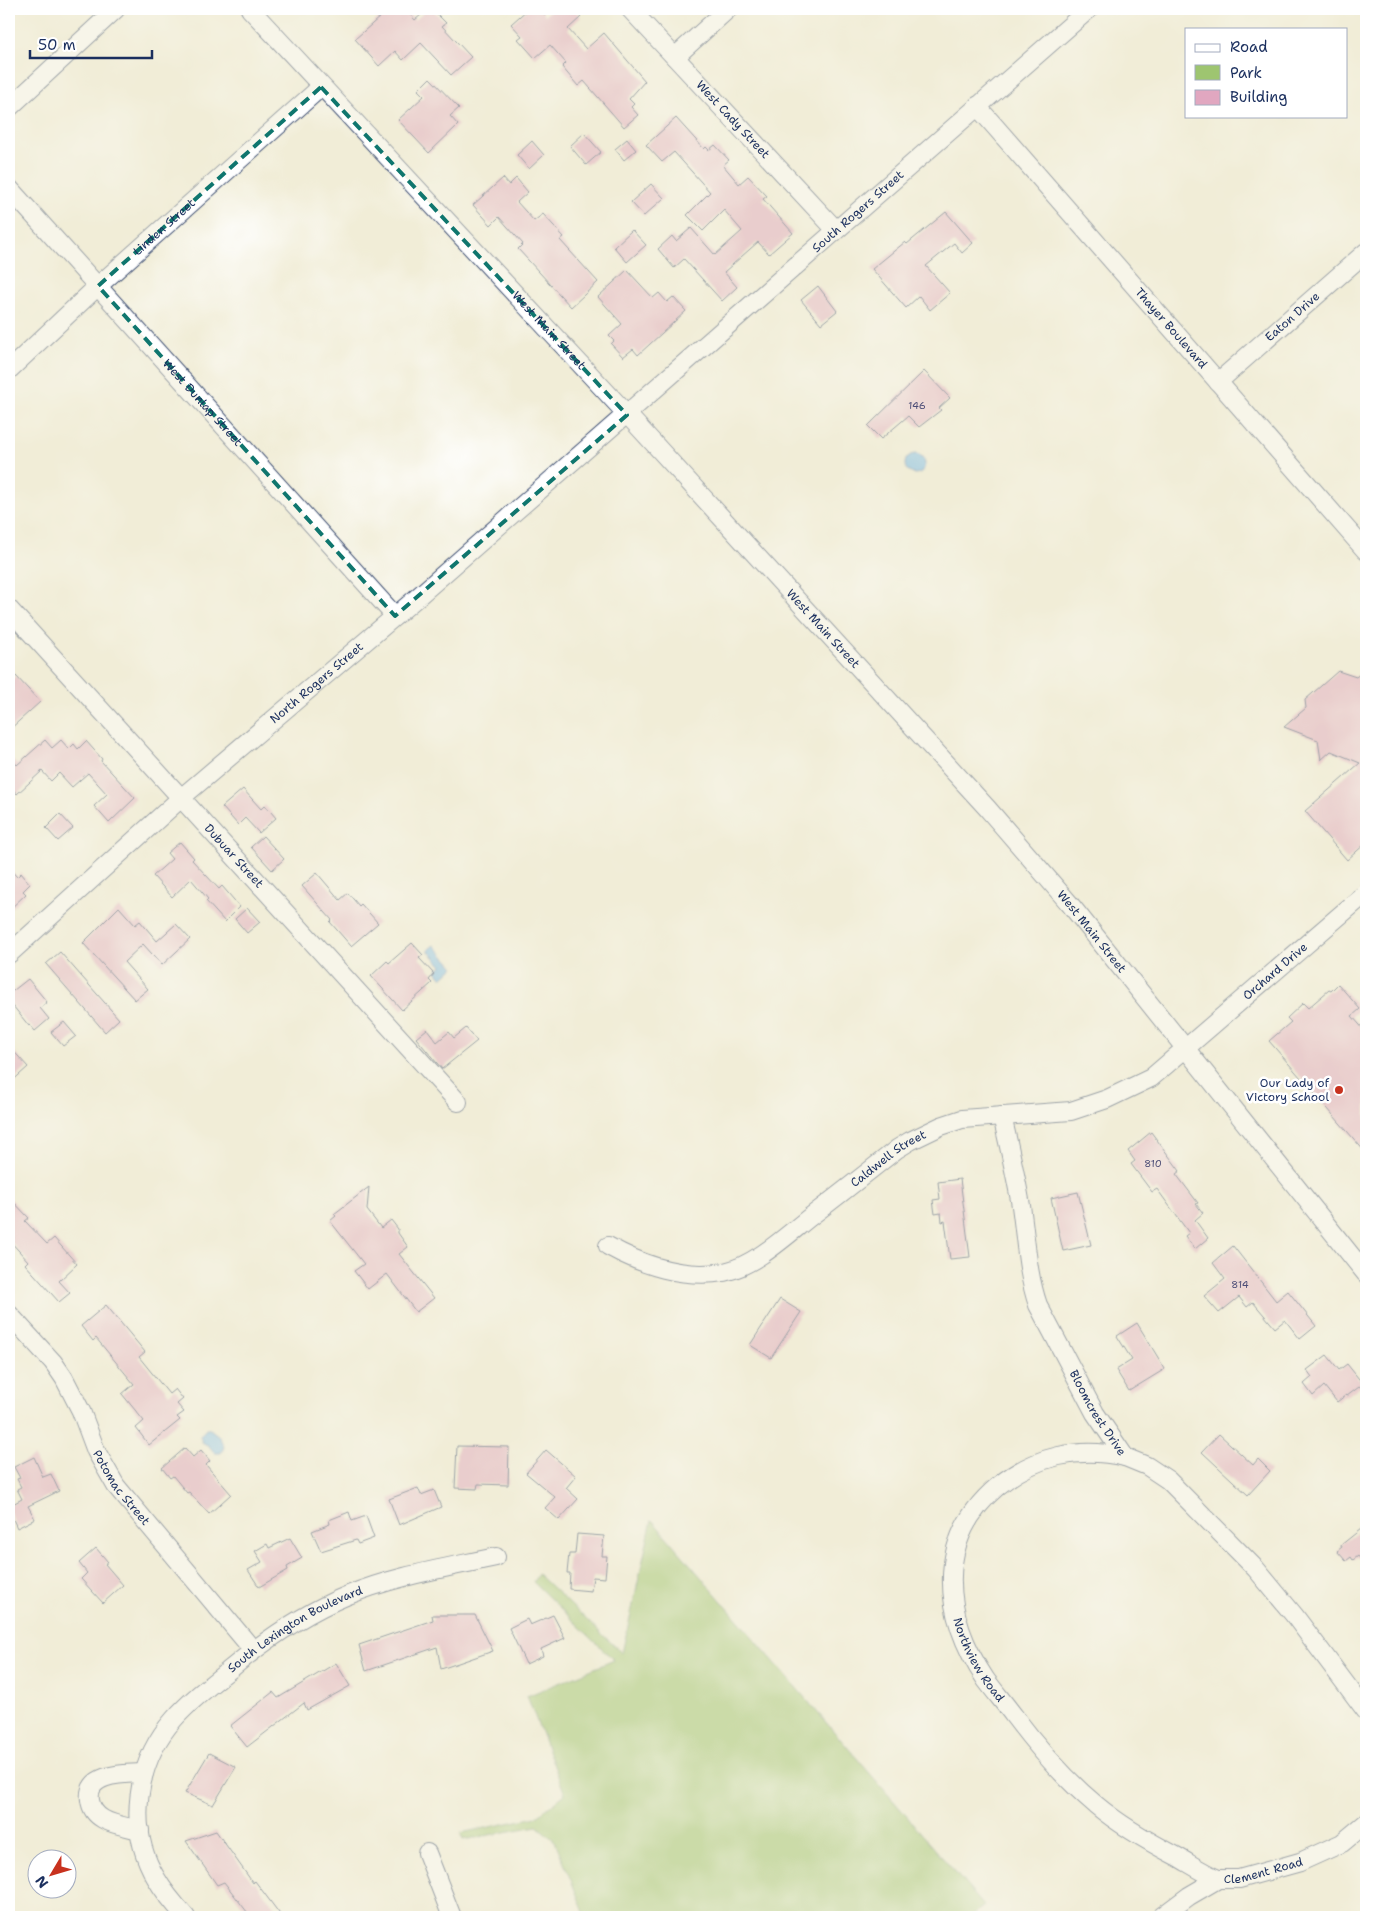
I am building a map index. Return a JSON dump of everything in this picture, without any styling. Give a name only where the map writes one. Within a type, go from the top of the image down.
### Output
[{"type":"street","points":[[9,108],[116,9]]},
{"type":"street","name":"West Main Street","points":[[250,9],[627,415],[988,809],[1068,903],[1366,1274]]},
{"type":"street","name":"West Cady Street","points":[[630,9],[836,230]]},
{"type":"street","points":[[675,57],[728,9]]},
{"type":"street","name":"South Rogers Street","points":[[627,415],[1089,9]]},
{"type":"street","name":"Linden Street","points":[[9,370],[98,286],[321,87]]},
{"type":"street","name":"Thayer Boulevard","points":[[977,106],[1366,551]]},
{"type":"street","name":"West Dunlap Street","points":[[9,188],[395,616]]},
{"type":"street","name":"Eaton Drive","points":[[1218,382],[1366,252]]},
{"type":"street","name":"North Rogers Street","points":[[9,954],[181,798],[627,415]]},
{"type":"street","name":"Dubuar Street","points":[[9,609],[458,1102]]},
{"type":"street","name":"Orchard Drive","points":[[1185,1050],[1366,893]]},
{"type":"street","name":"Caldwell Street","points":[[608,1246],[630,1258],[678,1272],[702,1274],[725,1272],[738,1267],[770,1248],[910,1141],[941,1126],[962,1119],[1054,1113],[1090,1106],[1151,1078],[1185,1050]]},
{"type":"street","name":"Bloomcrest Drive","points":[[1002,1116],[1021,1207],[1030,1277],[1036,1299],[1095,1413],[1125,1457],[1148,1466],[1168,1480],[1250,1562],[1294,1615],[1366,1711]]},
{"type":"street","name":"Potomac Street","points":[[9,1314],[53,1362],[64,1378],[81,1411],[96,1451],[116,1486],[253,1650]]},
{"type":"street","name":"Northview Road","points":[[1125,1457],[1091,1452],[1071,1453],[1039,1461],[1012,1475],[978,1507],[962,1529],[955,1546],[952,1564],[950,1582],[952,1595],[970,1652],[986,1680],[1063,1775],[1118,1822],[1148,1841],[1218,1879]]},
{"type":"street","name":"South Lexington Boulevard","points":[[186,1917],[156,1878],[146,1856],[140,1830],[139,1797],[144,1773],[154,1747],[174,1719],[199,1694],[253,1650],[295,1621],[346,1596],[390,1580],[496,1556]]},
{"type":"street","points":[[140,1830],[102,1818],[92,1807],[90,1798],[91,1790],[104,1777],[113,1774],[144,1773]]},
{"type":"street","name":"Clement Road","points":[[1161,1917],[1189,1896],[1218,1879],[1239,1879],[1300,1862],[1342,1843],[1366,1823]]},
{"type":"street","points":[[427,1853],[452,1917]]},
{"type":"highlighted area","points":[[321,87],[627,415],[395,616],[98,286]]},
{"type":"green space","points":[[652,1520],[984,1906],[970,1917],[586,1917],[555,1841],[537,1826],[463,1840],[461,1833],[536,1817],[565,1794],[527,1696],[614,1660],[533,1582],[538,1574],[622,1653]]},
{"type":"water","points":[[915,454],[922,457],[925,464],[922,471],[915,474],[908,471],[905,464],[908,457]]},
{"type":"water","points":[[434,945],[454,967],[442,978],[436,971],[442,966],[428,950]]},
{"type":"water","points":[[206,1429],[210,1429],[219,1436],[224,1447],[221,1453],[215,1453],[202,1442],[200,1436]]},
{"type":"building","points":[[389,9],[405,9],[415,20],[428,9],[432,9],[446,23],[442,26],[471,57],[451,75],[421,43],[403,60],[395,51],[379,66],[355,39]]},
{"type":"building","points":[[528,9],[540,9],[545,15],[552,9],[574,9],[581,17],[568,29],[586,49],[604,33],[645,81],[629,99],[634,104],[631,107],[638,115],[624,127],[584,81],[578,86],[562,67],[566,63],[550,45],[535,58],[518,39],[522,36],[511,24]]},
{"type":"building","points":[[430,78],[459,108],[450,116],[458,125],[429,153],[398,120],[424,96],[418,90]]},
{"type":"building","points":[[676,118],[704,149],[706,147],[709,150],[715,145],[729,160],[723,165],[739,184],[748,176],[767,196],[763,199],[793,233],[769,254],[758,242],[724,272],[737,287],[722,301],[684,259],[674,268],[658,249],[672,236],[676,241],[691,228],[715,255],[742,231],[724,210],[703,231],[687,215],[710,192],[674,152],[662,162],[646,145]]},
{"type":"building","points":[[584,133],[601,152],[586,165],[570,146]]},
{"type":"building","points":[[627,139],[636,150],[624,160],[615,149]]},
{"type":"building","points":[[532,141],[544,155],[529,169],[517,155]]},
{"type":"building","points":[[503,178],[509,185],[516,178],[528,192],[517,202],[534,221],[543,214],[564,237],[560,240],[598,282],[571,307],[518,249],[523,244],[499,217],[491,225],[473,205]]},
{"type":"building","points":[[651,184],[664,198],[644,216],[631,202]]},
{"type":"building","points":[[946,212],[973,243],[962,253],[954,243],[926,266],[950,293],[930,310],[919,296],[906,308],[872,269],[905,242],[907,244]]},
{"type":"building","points":[[632,230],[646,245],[627,262],[614,247]]},
{"type":"building","points":[[627,270],[653,298],[659,293],[667,302],[673,297],[686,311],[638,355],[633,349],[623,357],[611,344],[614,341],[609,336],[622,324],[598,297]]},
{"type":"building","points":[[818,286],[837,311],[821,324],[801,300]]},
{"type":"building","points":[[924,371],[950,398],[939,408],[941,410],[919,427],[908,416],[881,439],[868,426]]},
{"type":"building","points":[[1366,669],[1366,843],[1347,860],[1305,811],[1360,763],[1331,751],[1321,760],[1318,740],[1284,727],[1306,708],[1305,700],[1338,671],[1356,677]]},
{"type":"building","points":[[16,676],[40,702],[9,730],[9,682]]},
{"type":"building","points":[[45,740],[52,748],[61,740],[69,749],[74,744],[78,749],[86,741],[102,759],[101,761],[135,798],[109,823],[94,806],[107,794],[88,773],[72,787],[59,773],[51,781],[42,771],[17,794],[9,785],[9,756],[17,765]]},
{"type":"building","points":[[243,789],[261,809],[265,805],[276,818],[259,833],[245,818],[238,825],[222,807]]},
{"type":"building","points":[[60,814],[73,828],[58,841],[46,828]]},
{"type":"building","points":[[263,836],[284,859],[272,870],[251,847]]},
{"type":"building","points":[[180,842],[194,858],[192,860],[219,889],[222,886],[240,907],[225,922],[206,901],[208,899],[191,879],[172,897],[153,876],[172,859],[167,853]]},
{"type":"building","points":[[9,868],[17,877],[21,873],[30,884],[23,891],[26,894],[9,910]]},
{"type":"building","points":[[317,873],[340,900],[348,893],[378,923],[351,946],[330,922],[332,920],[302,886]]},
{"type":"building","points":[[119,907],[135,925],[140,921],[157,941],[176,924],[190,939],[162,965],[143,944],[124,962],[148,989],[135,1000],[83,943]]},
{"type":"building","points":[[247,908],[260,922],[247,933],[235,919]]},
{"type":"building","points":[[412,943],[423,955],[419,958],[434,974],[429,980],[432,983],[402,1010],[371,976],[387,961],[389,963]]},
{"type":"building","points":[[60,952],[119,1019],[105,1032],[46,964]]},
{"type":"building","points":[[28,979],[47,1002],[40,1008],[49,1019],[35,1031],[9,1001],[9,994]]},
{"type":"building","name":"Our Lady of Victory School","points":[[1338,984],[1360,1009],[1352,1016],[1366,1032],[1366,1153],[1269,1041],[1291,1022],[1287,1018],[1303,1003],[1308,1008]]},
{"type":"building","points":[[64,1022],[76,1036],[63,1046],[51,1032]]},
{"type":"building","points":[[466,1028],[477,1041],[442,1069],[416,1038],[427,1029],[437,1042],[449,1032],[454,1038]]},
{"type":"building","points":[[9,1046],[28,1067],[9,1084]]},
{"type":"building","points":[[1151,1132],[1180,1171],[1176,1174],[1198,1203],[1196,1204],[1203,1213],[1195,1220],[1208,1238],[1195,1249],[1185,1236],[1189,1233],[1157,1189],[1152,1192],[1131,1164],[1135,1161],[1128,1151]]},
{"type":"building","points":[[960,1179],[970,1257],[950,1259],[945,1221],[942,1222],[941,1213],[935,1214],[933,1200],[940,1199],[938,1182]]},
{"type":"building","points":[[369,1187],[367,1210],[381,1228],[391,1220],[398,1229],[398,1233],[408,1247],[399,1254],[434,1298],[416,1312],[387,1274],[368,1289],[354,1271],[364,1264],[330,1221],[336,1216],[334,1214]]},
{"type":"building","points":[[1078,1192],[1091,1245],[1063,1251],[1051,1198]]},
{"type":"building","points":[[9,1197],[29,1218],[25,1221],[47,1244],[54,1238],[77,1264],[59,1281],[70,1293],[59,1302],[25,1264],[28,1261],[9,1240]]},
{"type":"building","points":[[1233,1246],[1276,1301],[1288,1291],[1316,1326],[1300,1339],[1285,1320],[1275,1328],[1253,1302],[1247,1307],[1239,1297],[1219,1313],[1204,1296],[1225,1279],[1213,1263]]},
{"type":"building","points":[[780,1299],[801,1312],[771,1358],[750,1345]]},
{"type":"building","points":[[106,1305],[145,1352],[139,1357],[169,1394],[175,1389],[183,1399],[177,1404],[184,1412],[177,1417],[180,1420],[149,1445],[136,1428],[144,1421],[122,1394],[134,1384],[96,1338],[93,1341],[81,1326]]},
{"type":"building","points":[[1137,1323],[1165,1369],[1129,1391],[1116,1370],[1132,1360],[1117,1336]]},
{"type":"building","points":[[1327,1355],[1339,1370],[1347,1364],[1363,1384],[1337,1402],[1324,1386],[1313,1396],[1304,1384],[1312,1377],[1307,1370]]},
{"type":"building","points":[[1219,1434],[1253,1465],[1258,1459],[1270,1471],[1248,1495],[1202,1452]]},
{"type":"building","points":[[457,1446],[509,1447],[508,1485],[478,1484],[477,1489],[455,1488]]},
{"type":"building","points":[[185,1448],[193,1457],[201,1450],[210,1461],[206,1465],[231,1494],[209,1514],[189,1492],[187,1493],[173,1476],[170,1478],[162,1468]]},
{"type":"building","points":[[546,1450],[576,1476],[566,1488],[578,1499],[559,1520],[545,1508],[555,1497],[526,1473]]},
{"type":"building","points":[[34,1457],[43,1477],[51,1474],[59,1491],[28,1506],[35,1519],[17,1528],[9,1510],[9,1506],[22,1499],[17,1489],[21,1487],[17,1479],[20,1478],[14,1467]]},
{"type":"building","points":[[418,1488],[421,1495],[434,1490],[441,1507],[399,1525],[389,1499]]},
{"type":"building","points":[[349,1512],[352,1521],[366,1516],[374,1538],[358,1544],[356,1540],[321,1551],[312,1531],[330,1524],[329,1520]]},
{"type":"building","points":[[1366,1525],[1366,1565],[1358,1556],[1353,1560],[1351,1557],[1346,1561],[1337,1551],[1342,1547],[1341,1545]]},
{"type":"building","points":[[577,1534],[604,1536],[602,1556],[607,1556],[605,1578],[593,1577],[591,1591],[569,1589],[570,1573],[567,1573],[569,1554],[575,1554]]},
{"type":"building","points":[[290,1538],[302,1558],[287,1567],[288,1570],[259,1587],[248,1570],[262,1562],[255,1551],[267,1544],[269,1548]]},
{"type":"building","points":[[96,1548],[108,1562],[105,1564],[123,1585],[103,1603],[81,1579],[87,1573],[79,1563]]},
{"type":"building","points":[[432,1615],[475,1615],[493,1651],[441,1669],[437,1647],[366,1671],[359,1645],[433,1620]]},
{"type":"building","points":[[553,1615],[565,1638],[541,1649],[543,1656],[526,1664],[509,1628],[527,1619],[530,1625]]},
{"type":"building","points":[[336,1663],[350,1686],[307,1710],[304,1703],[247,1747],[230,1726],[273,1692],[278,1698]]},
{"type":"building","points":[[209,1753],[236,1767],[213,1805],[185,1793]]},
{"type":"building","points":[[216,1831],[253,1883],[255,1881],[282,1917],[251,1917],[224,1882],[217,1885],[186,1841]]},
{"type":"place","name":"Our Lady of Victory School","points":[[1339,1090]]}]
